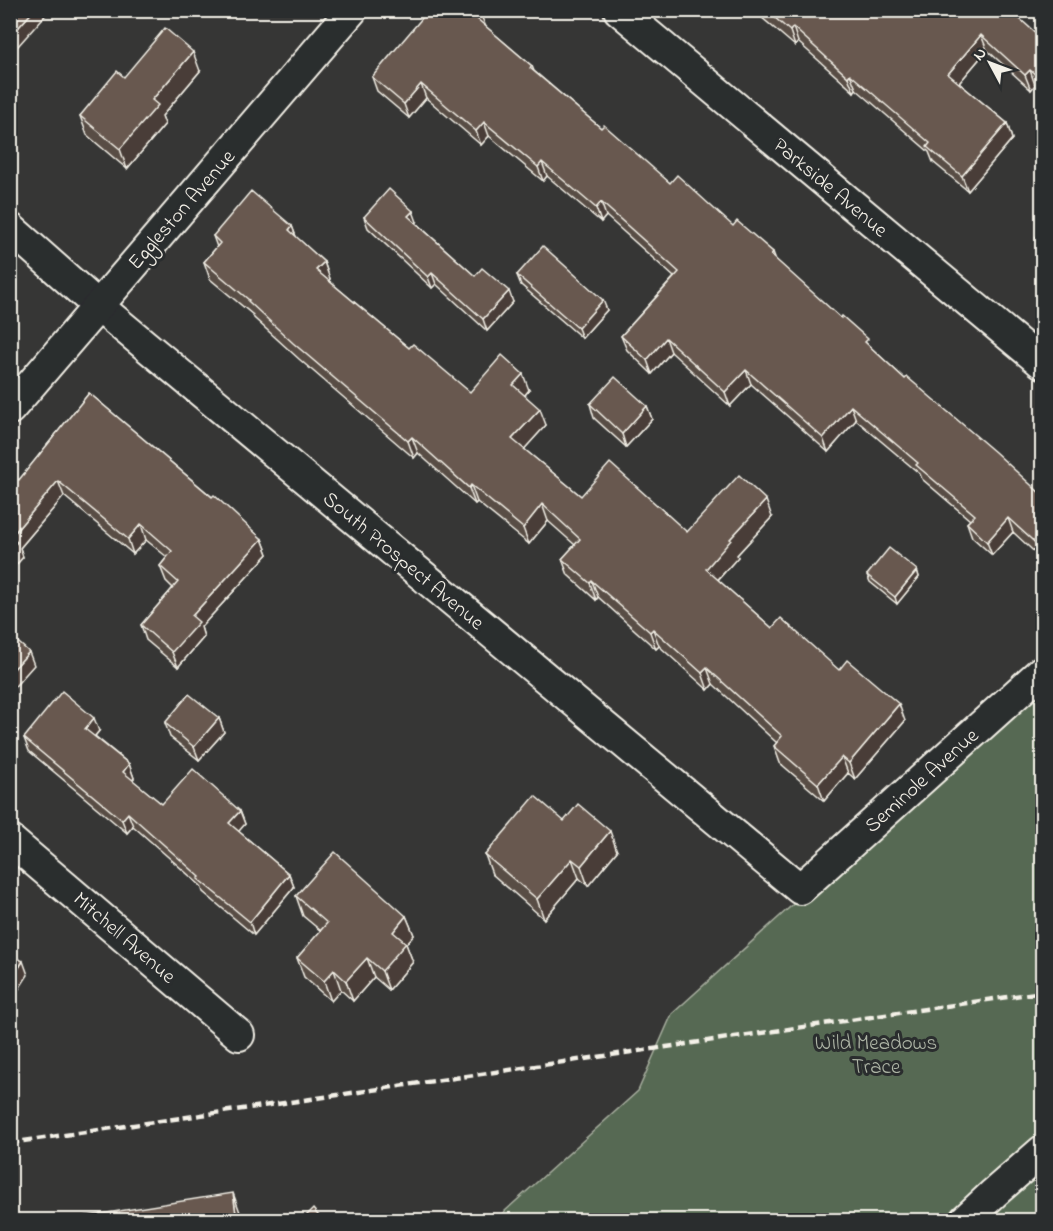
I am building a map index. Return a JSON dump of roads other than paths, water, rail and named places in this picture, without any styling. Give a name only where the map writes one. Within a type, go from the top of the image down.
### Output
[{"type":"street","name":"Eggleston Avenue","points":[[10,409],[352,10]]},
{"type":"street","name":"Parkside Avenue","points":[[619,10],[1042,363]]},
{"type":"street","name":"South Prospect Avenue","points":[[10,228],[98,306],[800,889]]},
{"type":"street","name":"Seminole Avenue","points":[[800,889],[1042,670]]},
{"type":"street","name":"Mitchell Avenue","points":[[10,840],[239,1035]]},
{"type":"street","points":[[965,1221],[1042,1151]]},
{"type":"railway","points":[[10,1143],[1042,992]]},
{"type":"park label","name":"Wild Meadows Trace","points":[[876,1054]]}]
